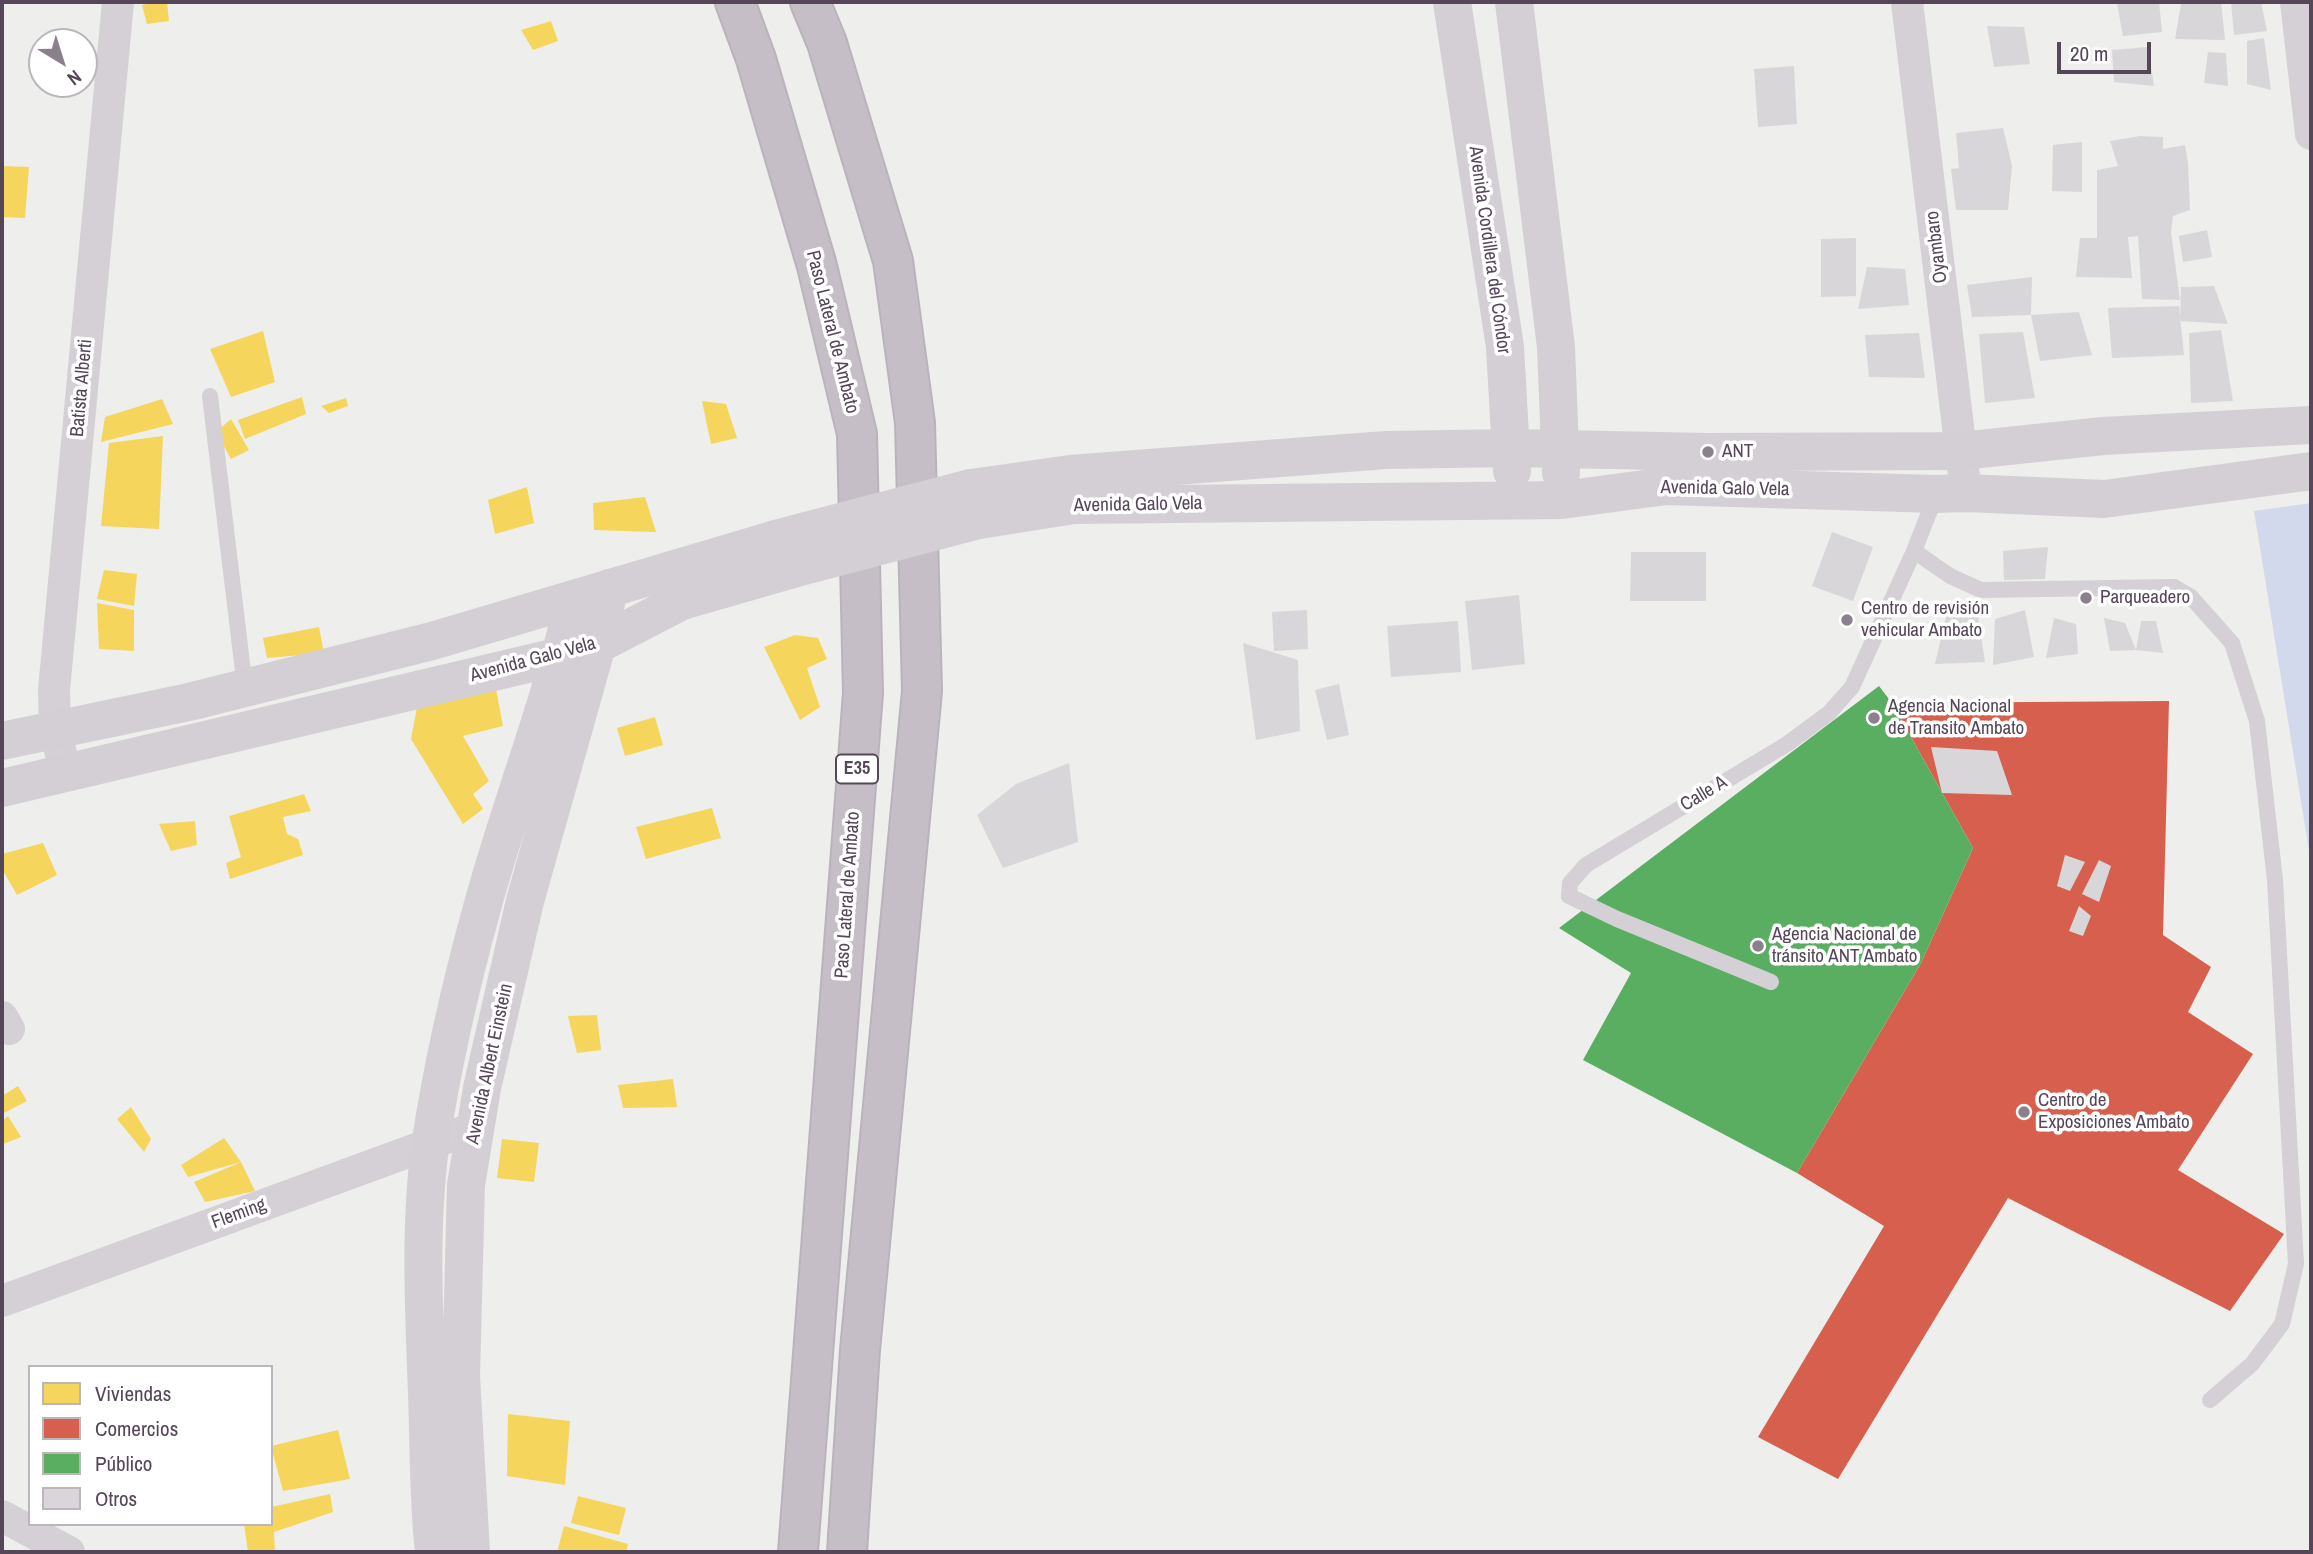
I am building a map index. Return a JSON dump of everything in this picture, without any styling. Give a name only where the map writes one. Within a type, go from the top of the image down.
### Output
[{"type":"highway","name":"Paso Lateral de Ambato","points":[[735,2],[756,59],[817,266],[858,434],[863,693],[798,1552]]},
{"type":"highway","points":[[810,2],[827,43],[893,261],[915,424],[922,691],[860,1350],[847,1552]]},
{"type":"main road","name":"Avenida Cordillera del Cóndor","points":[[1452,2],[1505,347],[1514,500]]},
{"type":"main road","points":[[1514,2],[1556,347],[1562,500]]},
{"type":"main road","name":"Avenida Galo Vela","points":[[2,741],[245,688],[432,641],[591,593],[785,554],[975,504],[1070,474],[1386,450],[1511,448],[1708,452],[1961,451],[2103,436],[2311,425]]},
{"type":"main road","name":"Avenida Galo Vela","points":[[975,504],[1562,500],[1666,486],[2104,499],[2311,471]]},
{"type":"main road","name":"Avenida Galo Vela","points":[[2,788],[561,656],[597,645],[682,601],[785,554]]},
{"type":"main road","points":[[434,1552],[424,1334],[424,1234],[431,1143],[446,1056],[482,909],[561,656],[591,593]]},
{"type":"main road","name":"Avenida Albert Einstein","points":[[471,1552],[461,1376],[466,1185],[482,1088],[525,901],[597,645],[591,593]]},
{"type":"street","name":"Batista Alberti","points":[[66,773],[55,730],[54,690],[118,2]]},
{"type":"street","name":"Oyambaro","points":[[1907,2],[1961,451],[1951,493]]},
{"type":"street","points":[[2296,2],[2311,134]]},
{"type":"street","name":"Fleming","points":[[2,1301],[476,1127]]},
{"type":"street","points":[[2,1516],[69,1552]]},
{"type":"lane","points":[[210,396],[245,688]]},
{"type":"lane","name":"Calle A","points":[[1771,982],[1581,902],[1569,896],[1570,883],[1586,865],[1787,744],[1829,713],[1852,687],[1913,551],[1951,493]]},
{"type":"lane","points":[[1913,551],[1950,576],[1981,590],[2174,587],[2191,597],[2232,643],[2258,721],[2275,880],[2297,1264],[2282,1324],[2252,1364],[2210,1400]]},
{"type":"shaded area","points":[[2311,503],[2311,863],[2254,511]]},
{"type":"building: Viviendas","points":[[167,2],[169,21],[147,24],[142,5]]},
{"type":"building: Viviendas","points":[[551,21],[558,41],[533,50],[521,30]]},
{"type":"building: Viviendas","points":[[2,166],[29,167],[25,218],[2,217]]},
{"type":"building: Viviendas","points":[[263,331],[275,382],[231,397],[210,349]]},
{"type":"building: Viviendas","points":[[302,397],[306,414],[245,439],[238,420]]},
{"type":"building: Viviendas","points":[[346,398],[348,406],[329,413],[321,406]]},
{"type":"building: Viviendas","points":[[162,399],[173,424],[101,442],[105,417]]},
{"type":"building: Viviendas","points":[[702,401],[726,404],[737,438],[711,444]]},
{"type":"building: Viviendas","points":[[231,419],[249,450],[231,459],[216,432]]},
{"type":"building: Viviendas","points":[[163,436],[159,529],[101,526],[109,443]]},
{"type":"building: Viviendas","points":[[527,487],[534,523],[495,534],[488,500]]},
{"type":"building: Viviendas","points":[[645,497],[656,532],[594,530],[593,503]]},
{"type":"building: Viviendas","points":[[104,570],[137,574],[134,606],[97,599]]},
{"type":"building: Viviendas","points":[[97,603],[134,610],[134,651],[99,649]]},
{"type":"building: Viviendas","points":[[319,627],[324,653],[267,658],[263,638]]},
{"type":"building: Viviendas","points":[[795,635],[818,638],[827,659],[807,668],[820,707],[800,720],[764,647]]},
{"type":"building: Viviendas","points":[[496,689],[503,726],[463,736],[489,781],[473,794],[483,809],[463,824],[411,739],[417,707]]},
{"type":"building: Viviendas","points":[[655,717],[663,745],[625,756],[617,728]]},
{"type":"building: Viviendas","points":[[304,794],[311,811],[283,817],[287,834],[298,839],[303,855],[230,879],[226,863],[241,857],[229,816]]},
{"type":"building: Viviendas","points":[[712,808],[721,838],[646,859],[636,827]]},
{"type":"building: Viviendas","points":[[195,821],[197,845],[171,851],[159,824]]},
{"type":"building: Viviendas","points":[[43,843],[57,875],[17,895],[2,869],[2,854]]},
{"type":"building: Viviendas","points":[[597,1015],[601,1050],[577,1053],[568,1016]]},
{"type":"building: Viviendas","points":[[673,1079],[677,1107],[623,1108],[618,1085]]},
{"type":"building: Viviendas","points":[[18,1086],[27,1101],[2,1114],[2,1096]]},
{"type":"building: Viviendas","points":[[131,1107],[151,1139],[144,1152],[117,1119]]},
{"type":"building: Viviendas","points":[[8,1116],[21,1137],[3,1144],[2,1121]]},
{"type":"building: Viviendas","points":[[224,1138],[241,1162],[188,1177],[181,1165]]},
{"type":"building: Viviendas","points":[[502,1139],[539,1143],[534,1182],[497,1178]]},
{"type":"building: Viviendas","points":[[241,1162],[255,1191],[205,1202],[194,1182]]},
{"type":"building: Viviendas","points":[[508,1414],[570,1421],[565,1485],[507,1476]]},
{"type":"building: Viviendas","points":[[338,1430],[350,1479],[283,1491],[273,1446]]},
{"type":"building: Viviendas","points":[[330,1494],[333,1512],[274,1532],[275,1552],[248,1552],[244,1526],[273,1526],[273,1507]]},
{"type":"building: Viviendas","points":[[578,1496],[626,1508],[619,1535],[571,1523]]},
{"type":"building: Viviendas","points":[[564,1526],[628,1544],[626,1552],[557,1552]]},
{"type":"building: Comercios","name":"Centro de Exposiciones Ambato","points":[[2169,701],[2163,935],[2211,967],[2188,1012],[2253,1054],[2178,1170],[2284,1234],[2230,1311],[2008,1198],[1838,1479],[1758,1437],[1884,1226],[1797,1173],[1921,963],[1973,848],[1892,703]]},
{"type":"building: Público","name":"Agencia Nacional de tránsito ANT Ambato","points":[[1879,686],[1892,703],[1973,848],[1921,963],[1797,1173],[1583,1060],[1631,973],[1559,928]]},
{"type":"building: Otros","points":[[2159,2],[2162,32],[2123,36],[2117,3]]},
{"type":"building: Otros","points":[[2221,2],[2225,40],[2175,39],[2181,4]]},
{"type":"building: Otros","points":[[2231,2],[2261,2],[2267,31],[2234,35]]},
{"type":"building: Otros","points":[[1987,26],[2024,27],[2030,64],[1994,67]]},
{"type":"building: Otros","points":[[2264,38],[2271,90],[2247,84],[2247,41]]},
{"type":"building: Otros","points":[[2148,47],[2154,86],[2114,82],[2112,50]]},
{"type":"building: Otros","points":[[2208,52],[2226,53],[2228,86],[2204,83]]},
{"type":"building: Otros","points":[[1794,66],[1797,124],[1758,127],[1754,69]]},
{"type":"building: Otros","points":[[2003,128],[2012,166],[2008,210],[1956,210],[1951,169],[1959,168],[1956,133]]},
{"type":"building: Otros","points":[[2140,136],[2163,137],[2163,149],[2185,145],[2190,210],[2173,216],[2171,232],[2180,300],[2142,299],[2138,236],[2128,237],[2132,278],[2076,277],[2080,238],[2097,238],[2097,170],[2118,166],[2110,141]]},
{"type":"building: Otros","points":[[2082,142],[2082,192],[2052,191],[2053,145]]},
{"type":"building: Otros","points":[[2207,230],[2212,257],[2183,262],[2179,236]]},
{"type":"building: Otros","points":[[1856,238],[1856,296],[1821,297],[1821,239]]},
{"type":"building: Otros","points":[[1867,267],[1905,269],[1909,305],[1858,309]]},
{"type":"building: Otros","points":[[2032,277],[2031,315],[1972,317],[1967,285]]},
{"type":"building: Otros","points":[[2214,286],[2228,324],[2180,321],[2181,287]]},
{"type":"building: Otros","points":[[2179,306],[2184,355],[2112,358],[2108,308]]},
{"type":"building: Otros","points":[[2079,312],[2092,355],[2040,361],[2031,315]]},
{"type":"building: Otros","points":[[2221,330],[2233,401],[2191,403],[2189,333]]},
{"type":"building: Otros","points":[[2023,332],[2035,398],[1985,403],[1979,334]]},
{"type":"building: Otros","points":[[1919,333],[1925,378],[1869,377],[1865,335]]},
{"type":"building: Otros","points":[[1832,532],[1873,547],[1853,601],[1812,586]]},
{"type":"building: Otros","points":[[2048,547],[2045,579],[2004,580],[2003,551]]},
{"type":"building: Otros","points":[[1631,552],[1706,552],[1706,601],[1630,601]]},
{"type":"building: Otros","points":[[1519,595],[1525,664],[1472,670],[1465,601]]},
{"type":"building: Otros","points":[[1948,608],[1978,616],[1985,662],[1935,664]]},
{"type":"building: Otros","points":[[1307,610],[1308,649],[1274,651],[1272,612]]},
{"type":"building: Otros","points":[[2025,610],[2034,657],[1993,665],[1995,619]]},
{"type":"building: Otros","points":[[2054,618],[2076,624],[2078,654],[2046,658]]},
{"type":"building: Otros","points":[[2104,618],[2125,623],[2136,650],[2110,651]]},
{"type":"building: Otros","points":[[1458,621],[1461,672],[1391,677],[1387,626]]},
{"type":"building: Otros","points":[[2141,621],[2156,621],[2163,653],[2136,650]]},
{"type":"building: Otros","points":[[1243,643],[1298,660],[1300,731],[1256,740]]},
{"type":"building: Otros","points":[[1339,684],[1349,735],[1327,740],[1315,690]]},
{"type":"building: Otros","points":[[1931,747],[1997,751],[2012,795],[1942,793]]},
{"type":"building: Otros","points":[[1069,763],[1078,842],[1003,868],[977,815],[1016,784]]},
{"type":"building: Otros","points":[[2065,855],[2085,862],[2070,891],[2057,886]]},
{"type":"building: Otros","points":[[2099,860],[2111,866],[2099,902],[2082,894]]},
{"type":"building: Otros","points":[[2079,906],[2091,916],[2083,936],[2069,931]]},
{"type":"place","name":"ANT","points":[[1708,452]]},
{"type":"place","name":"Parqueadero","points":[[2086,598]]},
{"type":"place","name":"Centro de revisión vehicular Ambato","points":[[1847,620]]},
{"type":"place","name":"Agencia Nacional de Transito Ambato","points":[[1874,718]]},
{"type":"place","name":"Agencia Nacional de tránsito ANT Ambato","points":[[1758,946]]},
{"type":"place","name":"Centro de Exposiciones Ambato","points":[[2024,1112]]}]
